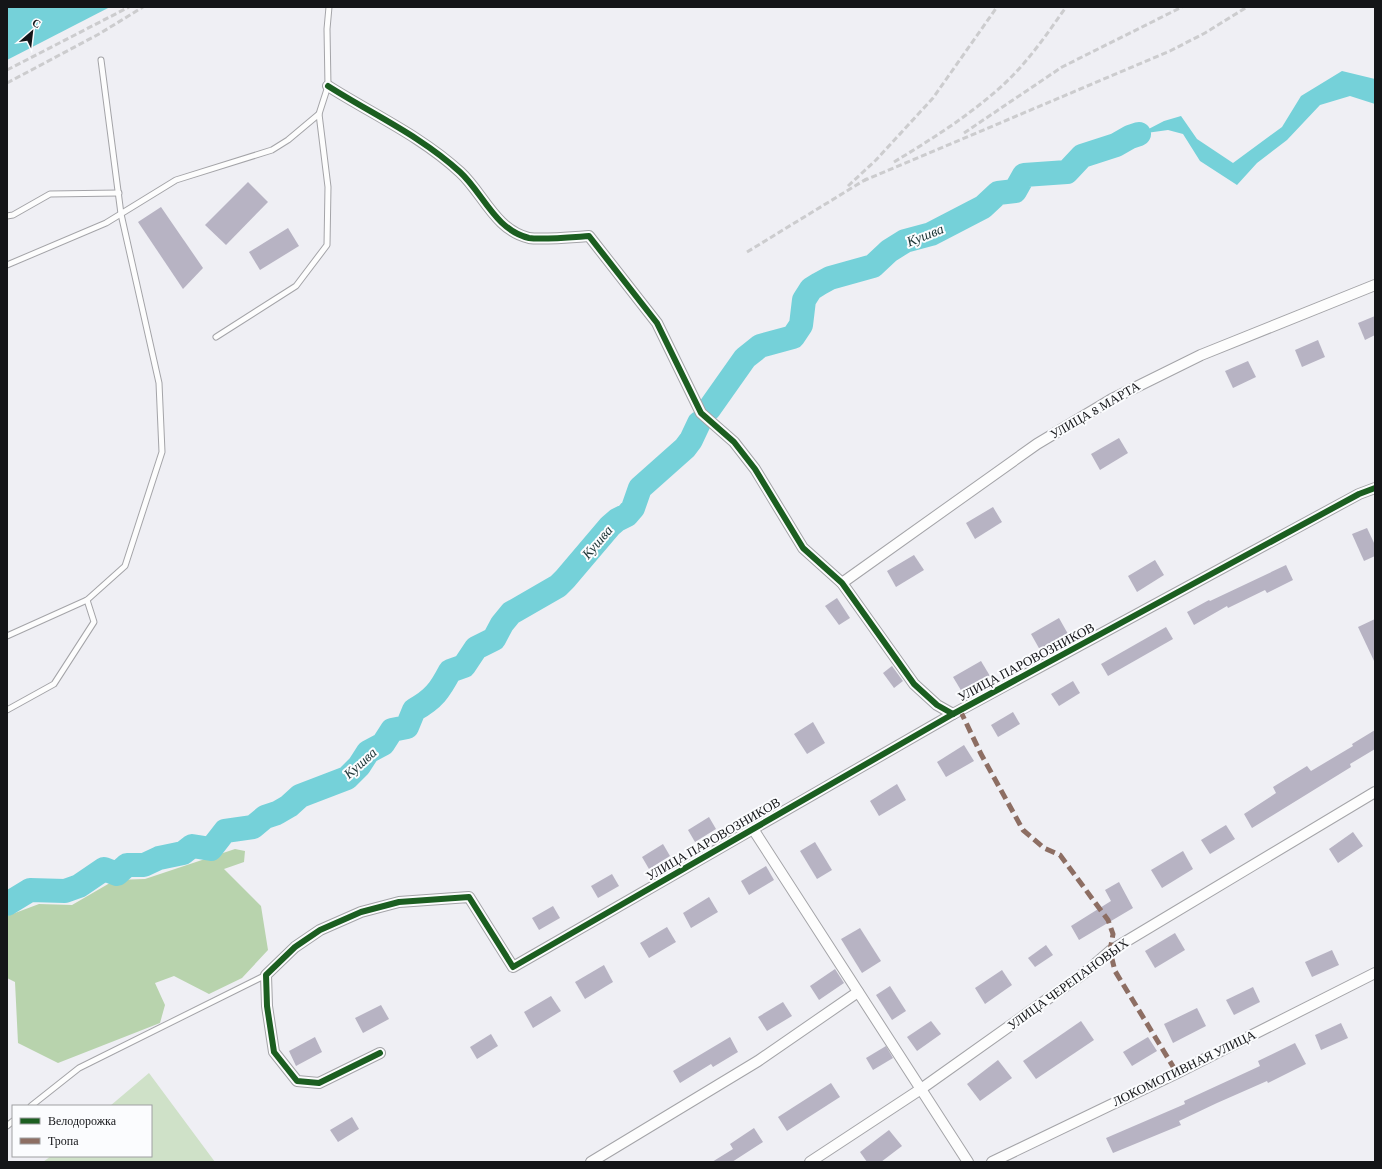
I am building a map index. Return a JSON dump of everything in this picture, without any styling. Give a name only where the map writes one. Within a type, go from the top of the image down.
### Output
[{"type":"street","points":[[328,86],[367,111],[416,138],[461,172],[504,226],[528,238],[589,236],[658,323],[701,413],[734,442],[755,469],[803,548],[842,583],[914,684],[937,705],[953,714]]},
{"type":"street","name":"УЛИЦА 8 МАРТА","points":[[842,583],[1037,444],[1112,399],[1201,355],[1375,285]]},
{"type":"street","name":"УЛИЦА ПАРОВОЗНИКОВ","points":[[266,975],[295,948],[320,930],[361,912],[399,902],[469,897],[513,967],[953,714],[1359,494],[1375,488]]},
{"type":"street","name":"УЛИЦА ЧЕРЕПАНОВЫХ","points":[[810,1162],[921,1089],[1087,971],[1110,951],[1375,792]]},
{"type":"street","points":[[753,830],[968,1162]]},
{"type":"street","name":"ЛОКОМОТИВНАЯ УЛИЦА","points":[[992,1162],[1184,1069],[1375,973]]},
{"type":"street","points":[[266,975],[267,1006],[274,1052],[297,1080],[319,1084],[380,1053]]},
{"type":"street","points":[[591,1162],[758,1061],[858,992]]},
{"type":"lane","points":[[216,337],[296,286],[327,245],[328,187],[318,114],[328,86],[327,29],[329,7]]},
{"type":"lane","points":[[7,636],[87,600],[125,566],[162,452],[160,383],[121,214],[101,60]]},
{"type":"lane","points":[[7,265],[106,223],[176,180],[272,150],[288,140],[318,114]]},
{"type":"lane","points":[[7,216],[13,215],[50,194],[119,193]]},
{"type":"lane","points":[[7,710],[54,684],[94,622],[87,600]]},
{"type":"lane","points":[[33,1105],[79,1068],[266,975]]},
{"type":"green space","points":[[235,849],[245,851],[244,862],[224,869],[261,906],[268,950],[242,978],[209,994],[174,976],[155,983],[165,1005],[160,1023],[58,1063],[18,1043],[15,982],[7,978],[7,916],[39,904],[72,905],[115,880],[145,879]]},
{"type":"green space","points":[[149,1073],[215,1162],[43,1162],[50,1157],[152,1157],[152,1105],[111,1105]]},
{"type":"water","points":[[7,7],[110,7],[7,60]]},
{"type":"water","points":[[1342,71],[1375,79],[1375,104],[1350,96],[1320,105],[1287,140],[1257,163],[1237,185],[1200,161],[1183,134],[1168,130],[1139,134],[1164,121],[1181,116],[1197,139],[1233,163],[1282,127],[1301,96]]},
{"type":"building","points":[[248,182],[268,202],[226,245],[205,225]]},
{"type":"building","points":[[161,207],[203,268],[183,289],[138,222]]},
{"type":"building","points":[[288,228],[299,246],[260,270],[249,252]]},
{"type":"building","points":[[1375,316],[1375,335],[1365,340],[1358,323]]},
{"type":"building","points":[[1318,340],[1325,357],[1302,367],[1295,350]]},
{"type":"building","points":[[1248,361],[1256,377],[1233,388],[1225,371]]},
{"type":"building","points":[[1119,438],[1128,453],[1100,470],[1091,454]]},
{"type":"building","points":[[993,507],[1002,522],[975,539],[966,523]]},
{"type":"building","points":[[1367,528],[1375,545],[1375,556],[1364,561],[1352,534]]},
{"type":"building","points":[[914,555],[924,570],[896,587],[887,571]]},
{"type":"building","points":[[1155,560],[1164,575],[1137,592],[1128,576]]},
{"type":"building","points":[[1286,565],[1293,580],[1267,593],[1265,590],[1228,608],[1227,606],[1194,625],[1187,612],[1209,600],[1210,601]]},
{"type":"building","points":[[837,598],[850,618],[839,625],[825,606]]},
{"type":"building","points":[[1059,618],[1068,634],[1040,650],[1031,634]]},
{"type":"building","points":[[1375,619],[1375,663],[1358,627]]},
{"type":"building","points":[[1166,627],[1173,639],[1108,676],[1101,664]]},
{"type":"building","points":[[981,661],[990,676],[962,692],[953,677]]},
{"type":"building","points":[[892,666],[903,681],[894,688],[883,673]]},
{"type":"building","points":[[1073,681],[1080,693],[1059,706],[1051,694]]},
{"type":"building","points":[[1013,712],[1020,724],[998,737],[991,725]]},
{"type":"building","points":[[813,722],[825,743],[807,754],[794,734]]},
{"type":"building","points":[[1375,730],[1375,749],[1350,764],[1351,767],[1252,828],[1244,814],[1276,793],[1273,787],[1307,766],[1311,771],[1353,746],[1352,744]]},
{"type":"building","points":[[964,745],[974,761],[946,777],[937,762]]},
{"type":"building","points":[[897,784],[906,800],[879,816],[870,801]]},
{"type":"building","points":[[709,817],[716,829],[695,842],[688,830]]},
{"type":"building","points":[[1226,825],[1235,839],[1210,854],[1201,840]]},
{"type":"building","points":[[1353,832],[1363,846],[1338,863],[1329,849]]},
{"type":"building","points":[[815,842],[832,870],[817,879],[800,851]]},
{"type":"building","points":[[663,844],[670,856],[649,869],[642,857]]},
{"type":"building","points":[[1183,851],[1193,869],[1162,888],[1151,870]]},
{"type":"building","points":[[766,866],[774,880],[749,895],[741,881]]},
{"type":"building","points":[[612,874],[619,886],[598,898],[591,886]]},
{"type":"building","points":[[1119,882],[1133,908],[1079,940],[1071,926],[1111,901],[1105,890]]},
{"type":"building","points":[[709,897],[718,912],[691,928],[683,913]]},
{"type":"building","points":[[553,906],[560,918],[539,930],[532,918]]},
{"type":"building","points":[[667,927],[676,942],[649,958],[640,943]]},
{"type":"building","points":[[860,928],[881,961],[862,973],[841,939]]},
{"type":"building","points":[[1175,933],[1185,950],[1155,968],[1145,951]]},
{"type":"building","points":[[1046,945],[1053,955],[1035,967],[1028,958]]},
{"type":"building","points":[[1332,950],[1339,965],[1312,977],[1305,962]]},
{"type":"building","points":[[604,965],[613,982],[585,999],[575,982]]},
{"type":"building","points":[[835,969],[844,983],[819,1000],[810,986]]},
{"type":"building","points":[[1002,970],[1012,985],[985,1004],[975,988]]},
{"type":"building","points":[[890,986],[906,1011],[892,1020],[876,995]]},
{"type":"building","points":[[1253,987],[1260,1002],[1234,1015],[1226,1000]]},
{"type":"building","points":[[551,996],[561,1011],[533,1028],[524,1012]]},
{"type":"building","points":[[783,1002],[792,1016],[767,1031],[758,1017]]},
{"type":"building","points":[[381,1005],[389,1019],[363,1033],[355,1018]]},
{"type":"building","points":[[1197,1008],[1206,1026],[1173,1043],[1164,1024]]},
{"type":"building","points":[[931,1021],[941,1034],[917,1051],[907,1037]]},
{"type":"building","points":[[1081,1021],[1094,1040],[1036,1079],[1023,1061]]},
{"type":"building","points":[[1341,1023],[1348,1038],[1321,1050],[1315,1035]]},
{"type":"building","points":[[491,1034],[498,1046],[477,1059],[470,1047]]},
{"type":"building","points":[[315,1037],[322,1052],[296,1066],[289,1051]]},
{"type":"building","points":[[730,1037],[738,1052],[713,1067],[711,1064],[680,1083],[673,1071]]},
{"type":"building","points":[[1148,1037],[1157,1051],[1132,1066],[1123,1052]]},
{"type":"building","points":[[1295,1043],[1306,1064],[1268,1083],[1267,1081],[1179,1121],[1181,1125],[1113,1153],[1106,1138],[1185,1104],[1184,1101],[1260,1066],[1258,1061]]},
{"type":"building","points":[[886,1046],[893,1058],[873,1070],[866,1058]]},
{"type":"building","points":[[998,1060],[1012,1078],[980,1101],[967,1084]]},
{"type":"building","points":[[831,1083],[840,1097],[787,1131],[778,1117]]},
{"type":"building","points":[[352,1117],[359,1129],[338,1142],[330,1130]]},
{"type":"building","points":[[754,1128],[763,1142],[732,1162],[712,1162],[733,1149],[730,1144]]},
{"type":"building","points":[[889,1130],[902,1146],[881,1162],[867,1162],[860,1152]]},
{"type":"waterway","name":"Кушва","points":[[709,409],[745,358],[760,346],[793,337],[801,325],[804,300],[811,289],[830,278],[873,266],[889,251],[905,241],[931,234],[983,207],[998,193],[1015,191],[1024,175],[1067,172],[1082,156],[1116,145],[1139,134]]},
{"type":"waterway","name":"Кушва","points":[[7,904],[30,890],[65,891],[79,886],[104,869],[117,874],[127,865],[144,865],[159,858],[183,853],[192,846],[211,849],[225,831],[253,827],[265,817],[277,813],[289,806],[300,796],[347,778],[359,766],[368,752],[383,744],[392,730],[407,727],[414,710],[436,694],[450,671],[464,666],[476,648],[494,639],[502,624],[511,613],[558,586],[565,579],[610,526],[617,520],[627,515],[633,508],[640,488],[685,448],[691,440],[699,423]]},
{"type":"railway","points":[[7,70],[129,7]]},
{"type":"railway","points":[[7,83],[99,34],[143,7]]},
{"type":"railway","points":[[848,186],[876,160],[933,98],[997,7]]},
{"type":"railway","points":[[894,162],[964,116],[1003,85],[1029,57],[1066,7]]},
{"type":"railway","points":[[964,133],[1062,67],[1182,7]]},
{"type":"railway","points":[[863,181],[1170,51],[1205,33],[1247,7]]},
{"type":"railway","points":[[747,252],[868,178]]},
{"type":"marked path","points":[[960,710],[981,754],[1023,830],[1044,848],[1060,855],[1108,920],[1113,934],[1110,951],[1115,971],[1177,1073]]},
{"type":"cycle path","points":[[328,86],[413,136],[445,159],[468,181],[498,219],[517,234],[535,239],[589,236],[657,323],[701,413],[734,442],[755,469],[803,548],[842,583],[914,684],[937,705],[953,714]]},
{"type":"cycle path","points":[[380,1053],[319,1083],[297,1081],[274,1052],[267,1006],[266,975],[295,947],[320,930],[361,912],[399,902],[469,897],[513,967],[953,714],[1359,494],[1375,488]]}]
